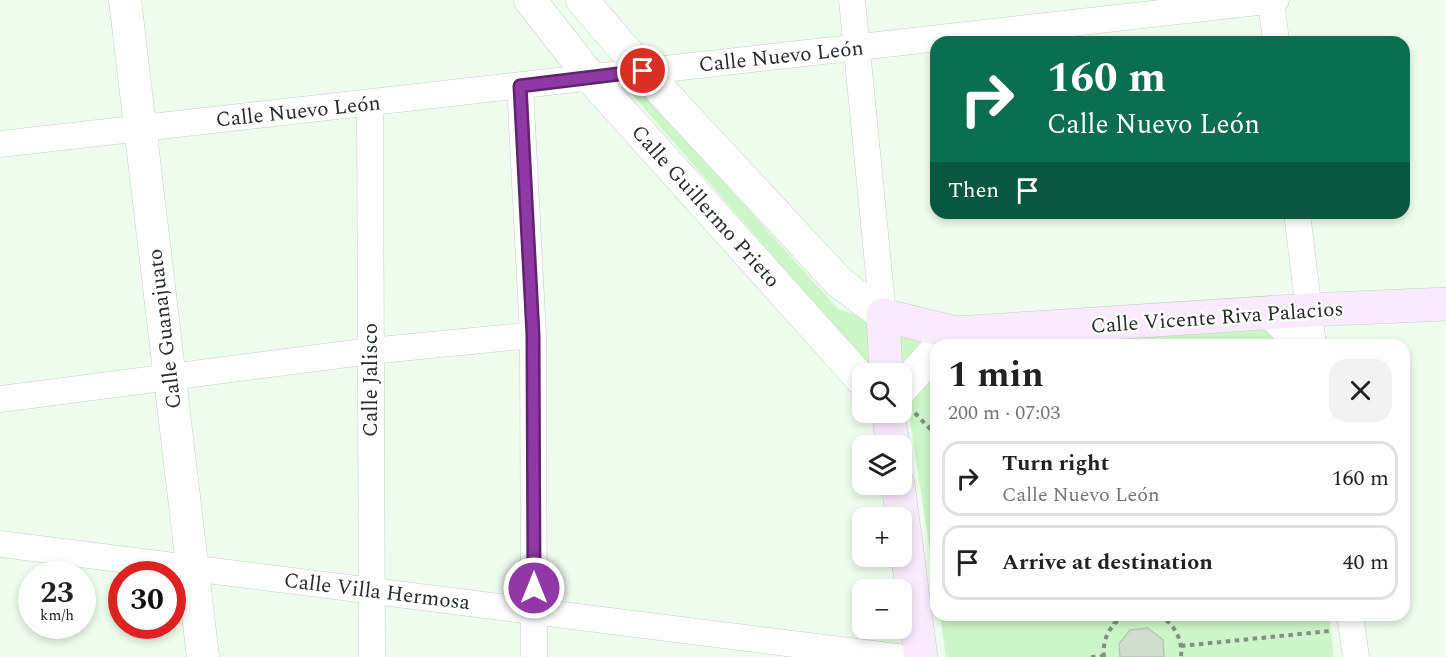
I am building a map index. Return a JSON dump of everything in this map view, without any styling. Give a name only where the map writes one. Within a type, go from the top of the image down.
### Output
[{"type":"main road","name":"Calle Vicente Riva Palacios","points":[[988,339],[1267,313],[1446,304]]},
{"type":"main road","name":"Calle Vicente Riva Palacios","points":[[883,315],[936,339]]},
{"type":"main road","points":[[883,315],[885,363]]},
{"type":"main road","points":[[899,495],[921,657]]},
{"type":"street","name":"Calle Guanajuato","points":[[125,0],[203,657]]},
{"type":"street","name":"Calle Guillermo Prieto","points":[[530,0],[591,78],[852,369]]},
{"type":"street","name":"Calle Guillermo Prieto","points":[[582,0],[643,71],[840,283],[883,315]]},
{"type":"street","points":[[852,0],[883,315]]},
{"type":"street","points":[[1271,0],[1275,36]]},
{"type":"street","name":"Calle Nuevo León","points":[[955,36],[1276,0]]},
{"type":"street","name":"Calle Nuevo León","points":[[0,144],[930,39]]},
{"type":"street","points":[[520,86],[533,335],[534,657]]},
{"type":"street","name":"Calle Jalisco","points":[[370,103],[372,657]]},
{"type":"street","points":[[1298,219],[1312,339]]},
{"type":"street","points":[[1267,313],[1292,339]]},
{"type":"street","points":[[0,399],[370,351],[533,335]]},
{"type":"street","points":[[912,378],[930,359]]},
{"type":"street","name":"Calle Villa Hermosa","points":[[0,543],[897,657]]},
{"type":"street","points":[[1351,622],[1356,657]]},
{"type":"path","points":[[1091,657],[1104,656],[1105,638],[1118,621]]},
{"type":"path","points":[[1166,621],[1175,629],[1181,646],[1181,657]]},
{"type":"path","points":[[1181,646],[1351,622]]},
{"type":"green space","points":[[634,82],[839,309],[866,319],[873,363],[866,363],[623,84]]},
{"type":"green space","points":[[1267,322],[1285,339],[1084,339]]},
{"type":"green space","points":[[895,334],[930,340],[930,345],[912,365],[912,363],[900,363]]},
{"type":"green space","points":[[930,369],[930,552],[910,423],[912,399],[927,370]]},
{"type":"green space","points":[[941,621],[1330,621],[1334,657],[946,657]]},
{"type":"building","points":[[1148,628],[1163,640],[1164,657],[1120,657],[1119,644],[1130,630]]},
{"type":"route","points":[[534,588],[533,335],[520,86],[643,71]]}]
